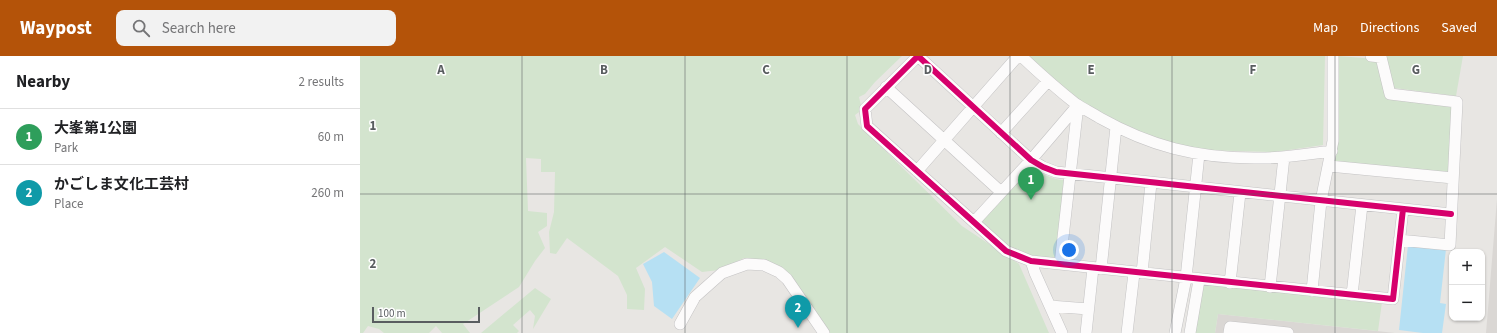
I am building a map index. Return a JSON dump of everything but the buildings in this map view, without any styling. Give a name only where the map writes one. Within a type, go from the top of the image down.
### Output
[{"type":"street","points":[[1403,209],[1393,299],[1199,280],[1031,261],[1006,251],[867,126],[865,109],[918,56],[1031,160],[1042,167],[1056,172],[1069,175],[1240,193],[1403,209],[1451,214]]},
{"type":"street","points":[[916,170],[1018,56]]},
{"type":"street","points":[[1021,56],[1048,82],[1078,105],[1116,127],[1174,150],[1218,157],[1255,158],[1284,157],[1332,151]]},
{"type":"street","points":[[1312,291],[1321,201],[1332,151],[1333,56]]},
{"type":"street","points":[[1371,56],[1381,57],[1390,94],[1457,102],[1450,245],[1399,240]]},
{"type":"street","points":[[1001,132],[1048,82]]},
{"type":"street","points":[[886,88],[1001,192]]},
{"type":"street","points":[[974,222],[1031,160],[1078,105]]},
{"type":"street","points":[[1060,264],[1078,105]]},
{"type":"street","points":[[1086,333],[1088,309],[1097,268],[1110,179],[1116,127]]},
{"type":"street","points":[[1175,333],[1186,278],[1199,154]]},
{"type":"street","points":[[1270,287],[1284,157]]},
{"type":"street","points":[[1329,166],[1453,178]]},
{"type":"street","points":[[1127,333],[1138,273],[1151,183]]},
{"type":"street","points":[[1230,283],[1240,193]]},
{"type":"street","points":[[1352,295],[1362,205]]},
{"type":"street","points":[[1031,261],[1062,333]]},
{"type":"street","points":[[680,324],[695,298],[722,273],[747,264],[764,265],[778,272],[787,279],[824,333]]},
{"type":"street","points":[[1190,333],[1199,280]]},
{"type":"street","points":[[1050,306],[1088,309]]},
{"type":"street","points":[[1229,333],[1230,327],[1288,333]]},
{"type":"shaded area","points":[[1497,199],[1497,333],[1486,333]]},
{"type":"shaded area","points":[[1218,314],[1395,333],[1215,333]]},
{"type":"green space","points":[[360,56],[902,56],[875,82],[865,94],[859,97],[862,110],[855,115],[858,124],[962,226],[1019,264],[1049,333],[825,333],[768,261],[744,258],[719,270],[702,272],[665,247],[636,268],[645,289],[644,310],[627,309],[627,295],[618,276],[567,238],[556,254],[550,253],[549,232],[554,212],[555,172],[541,172],[541,159],[526,158],[528,211],[547,213],[547,226],[538,232],[545,248],[519,287],[463,324],[470,333],[442,333],[436,326],[429,333],[384,333],[379,329],[368,326],[363,333],[360,333]]},
{"type":"green space","points":[[1026,56],[1325,56],[1323,145],[1275,152],[1199,150],[1171,144],[1126,126],[1080,103]]},
{"type":"green space","points":[[1339,56],[1375,59],[1379,62],[1387,99],[1453,105],[1451,173],[1335,163],[1333,160],[1336,59]]},
{"type":"green space","points":[[1382,56],[1463,56],[1456,96],[1394,88]]},
{"type":"green space","points":[[1029,165],[1051,177],[1065,180],[1057,258],[1032,258],[1013,250],[980,223]]},
{"type":"green space","points":[[1205,283],[1382,302],[1378,331],[1218,314],[1215,333],[1194,333],[1202,285]]},
{"type":"green space","points":[[535,288],[551,299],[533,329],[535,316],[530,310],[513,325],[519,331],[517,333],[481,333]]},
{"type":"water","points":[[1408,245],[1446,249],[1440,303],[1446,304],[1442,333],[1423,333],[1399,330]]},
{"type":"water","points":[[664,252],[700,278],[672,319],[654,306],[652,282],[643,264]]},
{"type":"cycle path","points":[[918,56],[865,109],[867,126],[1006,251],[1031,261],[1393,299],[1403,209]]},
{"type":"cycle path","points":[[918,56],[1031,160],[1056,172],[1451,214]]},
{"type":"place","name":"大峯第1公園","points":[[1031,200]]},
{"type":"place","name":"かごしま文化工芸村","points":[[798,328]]}]
